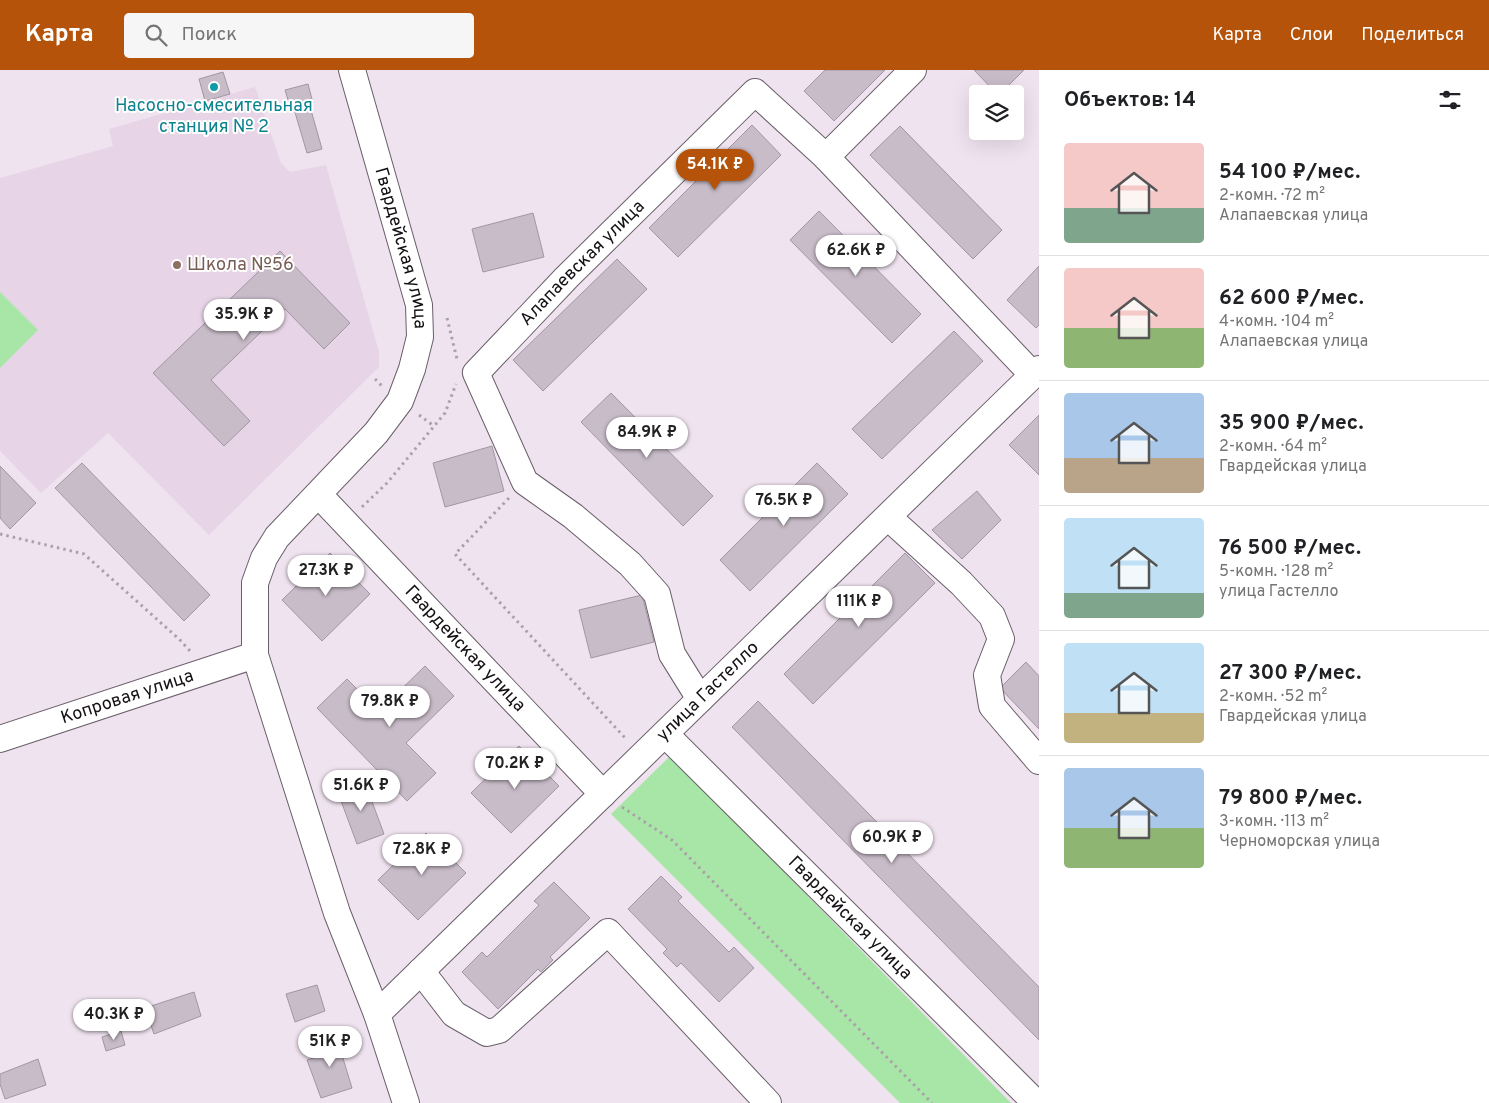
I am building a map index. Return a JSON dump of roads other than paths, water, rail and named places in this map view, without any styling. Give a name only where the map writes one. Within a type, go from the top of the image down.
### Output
[{"type":"street","name":"Гвардейская улица","points":[[352,70],[419,305],[420,337],[412,369],[400,402],[376,433],[319,495],[603,794]]},
{"type":"street","points":[[913,70],[826,157],[1036,372]]},
{"type":"street","name":"Алапаевская улица","points":[[700,699],[672,654],[657,594],[646,580],[573,516],[525,482],[468,372],[755,92],[826,157]]},
{"type":"street","name":"улица Гастелло","points":[[377,1014],[1036,372]]},
{"type":"street","points":[[319,495],[277,537],[264,558],[256,584],[255,655],[337,914],[377,1014],[406,1103]]},
{"type":"street","points":[[888,516],[961,583],[992,616],[1001,639],[988,675],[992,706],[1039,761]]},
{"type":"street","name":"Копровая улица","points":[[2,733],[255,655]]},
{"type":"street","name":"Гвардейская улица","points":[[665,734],[1036,1103]]},
{"type":"street","points":[[420,972],[454,1014],[487,1033],[498,1030],[608,932],[768,1103]]},
{"type":"place","name":"Насосно-смесительная станция № 2","points":[[214,87]]},
{"type":"place","name":"Школа №56","points":[[177,265]]}]
